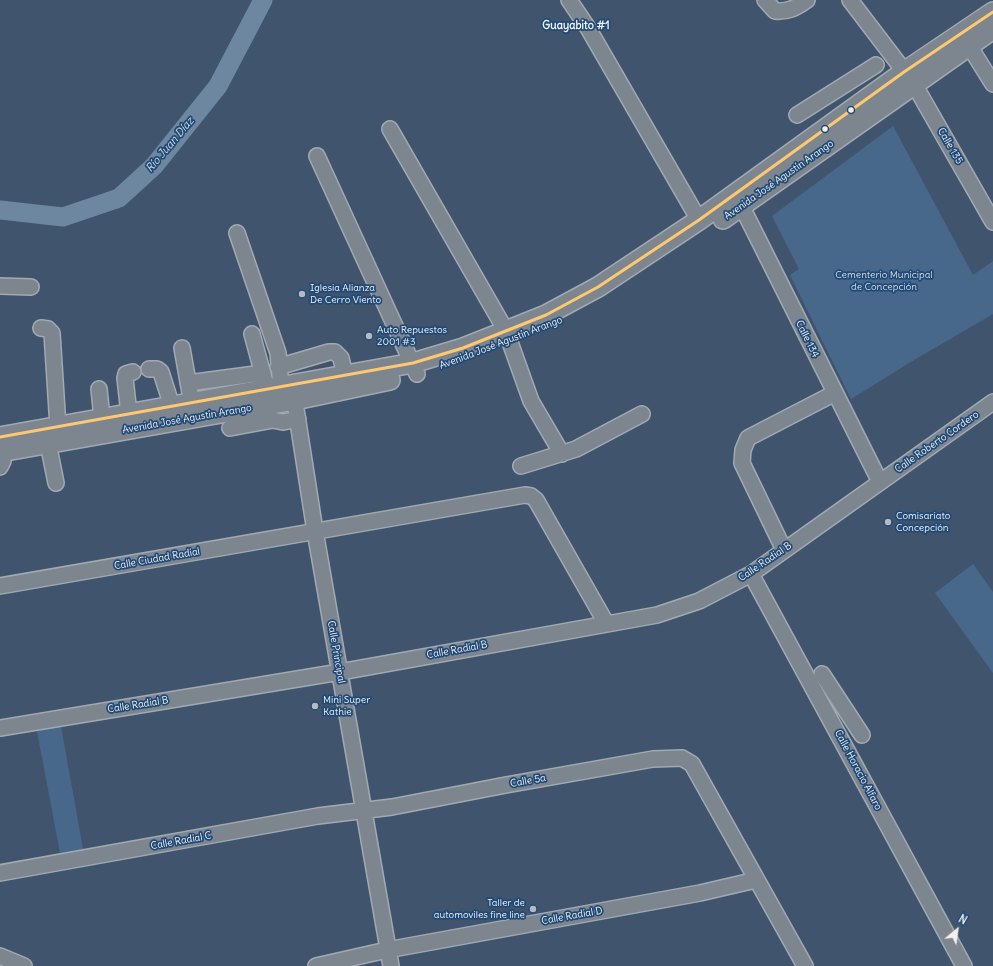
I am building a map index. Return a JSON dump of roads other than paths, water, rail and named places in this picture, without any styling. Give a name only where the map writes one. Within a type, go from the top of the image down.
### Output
[{"type":"main road","name":"Avenida José Agustín Arango","points":[[0,452],[48,443],[103,426],[130,421],[184,412],[250,408],[278,390],[346,382],[415,368],[463,348],[553,325],[604,299],[653,268],[738,201],[909,78],[966,40],[993,12]]},
{"type":"main road","name":"Avenida José Agustín Arango","points":[[966,40],[993,30]]},
{"type":"main road","name":"Avenida José Agustín Arango","points":[[508,336],[598,287],[699,220],[738,201]]},
{"type":"main road","name":"Avenida José Agustín Arango","points":[[0,452],[58,427],[103,426]]},
{"type":"street","points":[[570,0],[588,28],[699,220]]},
{"type":"street","points":[[765,0],[775,11],[785,12],[796,8],[807,0]]},
{"type":"street","name":"Calle 135","points":[[850,0],[909,78],[993,222]]},
{"type":"street","points":[[966,40],[993,84]]},
{"type":"street","points":[[796,115],[876,65]]},
{"type":"street","points":[[857,77],[877,101]]},
{"type":"street","points":[[390,129],[508,336],[531,401],[562,454]]},
{"type":"street","points":[[317,156],[415,368]]},
{"type":"street","name":"Calle 134","points":[[738,201],[880,482]]},
{"type":"street","points":[[237,233],[278,353],[278,390]]},
{"type":"street","points":[[0,286],[31,286]]},
{"type":"street","points":[[41,328],[48,329],[52,333],[50,405],[58,427]]},
{"type":"street","points":[[252,334],[278,390]]},
{"type":"street","points":[[182,348],[188,384],[184,412]]},
{"type":"street","points":[[278,367],[332,352],[341,358],[346,382]]},
{"type":"street","points":[[149,369],[156,369],[161,372],[184,412]]},
{"type":"street","points":[[130,421],[125,378],[126,374],[133,372]]},
{"type":"street","points":[[188,384],[278,390]]},
{"type":"street","points":[[99,389],[103,426]]},
{"type":"street","name":"Calle Principal","points":[[278,390],[298,419],[315,532],[391,966]]},
{"type":"street","points":[[784,550],[742,462],[743,450],[748,438],[834,393]]},
{"type":"street","name":"Calle Roberto Cordero","points":[[880,482],[993,402]]},
{"type":"street","points":[[230,428],[250,408],[273,420],[283,422],[298,419]]},
{"type":"street","points":[[521,466],[562,454],[608,433],[642,414]]},
{"type":"street","points":[[48,443],[56,483]]},
{"type":"street","name":"Calle Radial B","points":[[0,728],[340,672],[657,615],[699,601],[751,574],[880,482]]},
{"type":"street","name":"Calle Ciudad Radial","points":[[0,586],[525,495],[532,496],[536,500],[606,623]]},
{"type":"street","name":"Calle Horacio Alfaro","points":[[751,574],[822,684],[964,966]]},
{"type":"street","points":[[822,684],[862,735]]},
{"type":"street","name":"Calle 5a","points":[[363,810],[392,807],[653,759],[682,758],[692,764],[756,880]]},
{"type":"street","name":"Calle Radial C","points":[[0,873],[318,816],[363,810]]},
{"type":"street","points":[[756,880],[805,966]]},
{"type":"street","name":"Calle Radial D","points":[[316,966],[387,950],[700,893],[756,880]]},
{"type":"street","points":[[0,956],[24,966]]},
{"type":"waterway","name":"Río Juan Díaz","points":[[0,210],[63,217],[119,198],[154,166],[218,86],[263,0]]},
{"type":"place","name":"Iglesia Alianza De Cerro Viento","points":[[302,294]]},
{"type":"place","name":"Auto Repuestos 2001 #3","points":[[369,336]]},
{"type":"place","name":"Comisariato Concepción","points":[[888,522]]},
{"type":"place","name":"Mini Super Kathie","points":[[315,706]]},
{"type":"place","name":"Taller de automoviles fine line","points":[[533,909]]},
{"type":"district","name":"Guayabito #1","points":[[576,26]]},
{"type":"park label","name":"Cementerio Municipal de Concepción","points":[[884,280]]}]
